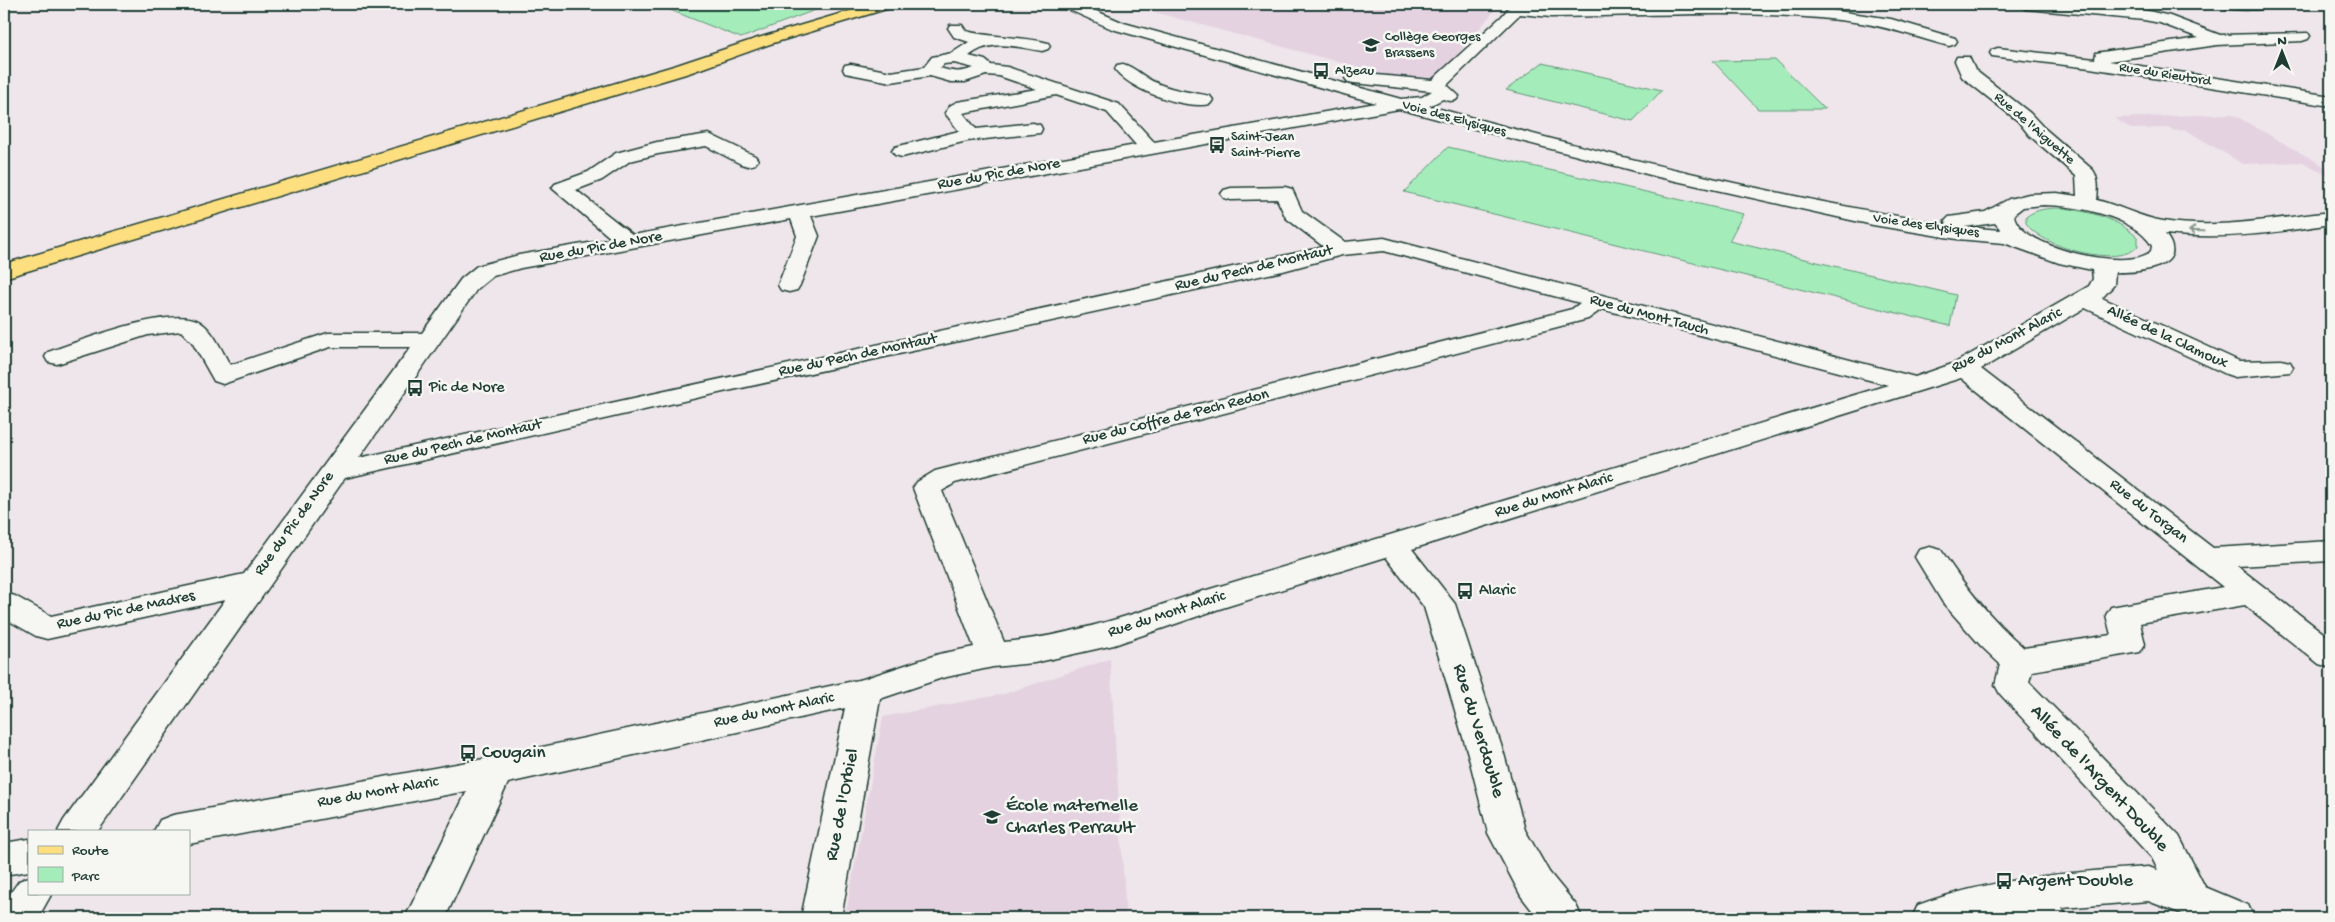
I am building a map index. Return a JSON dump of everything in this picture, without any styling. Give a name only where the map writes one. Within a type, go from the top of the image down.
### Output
[{"type":"main road","points":[[764,41],[849,4]]},
{"type":"main road","points":[[4,270],[673,72],[764,41],[888,4]]},
{"type":"street","name":"Voie des Elysiques","points":[[1068,4],[1118,26],[1521,137],[1658,171],[1821,207],[1926,229],[2005,237],[2031,244]]},
{"type":"street","name":"Voie des Elysiques","points":[[1079,4],[1092,14]]},
{"type":"street","points":[[2025,4],[2144,15],[2164,19],[2217,40]]},
{"type":"street","points":[[2227,4],[2231,6],[2267,4]]},
{"type":"street","points":[[1518,6],[1551,12],[1778,11],[1824,13],[1847,10]]},
{"type":"street","name":"Rue du Pic de Nore","points":[[78,830],[428,340],[469,284],[485,271],[518,262],[799,213],[1149,148],[1399,104],[1420,103],[1435,99],[1439,88],[1518,6]]},
{"type":"street","name":"Rue du Rieutord","points":[[1847,10],[1956,42],[1939,43],[1935,46],[1938,52],[1982,57],[2090,63],[2331,100]]},
{"type":"street","points":[[956,28],[960,34],[984,42]]},
{"type":"street","points":[[2090,63],[2094,58],[2217,40],[2302,36]]},
{"type":"street","points":[[956,58],[964,51],[984,42],[1004,38],[1042,46]]},
{"type":"street","name":"Rue de l'Aiguette","points":[[1982,57],[1968,72],[2024,117],[2036,131],[2086,174],[2088,188],[2087,204]]},
{"type":"street","points":[[931,71],[934,63],[956,58],[979,63],[984,67],[984,70]]},
{"type":"street","points":[[1268,67],[1333,76],[1413,83],[1439,88],[1521,137]]},
{"type":"street","points":[[851,69],[891,77],[931,71],[951,77],[966,77],[984,70],[1001,71],[1113,108],[1149,148]]},
{"type":"street","points":[[1123,69],[1129,77],[1183,98],[1204,100]]},
{"type":"street","points":[[1399,104],[1397,96],[1413,83]]},
{"type":"street","points":[[1113,108],[1157,88]]},
{"type":"street","points":[[972,136],[954,113],[957,109],[963,106],[1044,94],[1054,90]]},
{"type":"street","points":[[902,151],[919,144],[1011,130],[1033,129]]},
{"type":"street","points":[[630,243],[562,188],[595,176],[623,157],[665,146],[709,140],[748,160]]},
{"type":"street","points":[[1231,194],[1285,193],[1292,214],[1341,249]]},
{"type":"street","name":"Voie des Elysiques","points":[[1821,207],[1949,221],[1990,218],[2013,204],[2027,200],[2057,200],[2087,204],[2134,220]]},
{"type":"street","points":[[2004,211],[2004,220],[2008,227],[2031,244],[2063,256],[2102,265],[2143,264],[2157,258],[2162,253],[2177,248],[2331,233]]},
{"type":"street","points":[[789,285],[808,236],[799,213]]},
{"type":"street","points":[[2134,220],[2173,229],[2199,231],[2251,229],[2331,218]]},
{"type":"street","points":[[2134,220],[2148,228],[2160,240],[2163,246],[2162,253]]},
{"type":"street","name":"Rue du Pech de Montaut","points":[[333,472],[723,384],[1283,264],[1341,249],[1384,244]]},
{"type":"street","name":"Rue du Mont Tauch","points":[[1384,244],[1916,385]]},
{"type":"street","name":"Rue du Mont Alaric","points":[[178,830],[495,771],[865,691],[939,666],[993,655],[1034,652],[1114,633],[1208,601],[1916,385],[1964,368],[2085,299],[2104,284],[2105,276],[2102,265]]},
{"type":"street","name":"Allée de la Clamoux","points":[[2085,299],[2235,369],[2281,367]]},
{"type":"street","name":"Rue du Coffre de Pech Redon","points":[[993,655],[927,488],[944,477],[1580,314],[1597,302]]},
{"type":"street","points":[[56,357],[152,327],[186,324],[198,332],[223,376],[328,340],[428,340]]},
{"type":"street","name":"Rue du Torgan","points":[[1964,368],[2331,656]]},
{"type":"street","name":"Rue du Verdouble","points":[[1393,545],[1438,604],[1486,754],[1507,833],[1535,884],[1562,918]]},
{"type":"street","points":[[2208,558],[2331,550]]},
{"type":"street","points":[[1930,557],[1954,595],[1992,638],[2017,661],[2129,644],[2122,615],[2252,593]]},
{"type":"street","name":"Rue du Pic de Madres","points":[[4,604],[47,628],[253,583]]},
{"type":"street","name":"Allée de l'Argent Double","points":[[2017,661],[2012,685],[2166,847],[2191,899]]},
{"type":"street","name":"Rue de l'Orbiel","points":[[821,918],[865,691]]},
{"type":"street","points":[[426,918],[495,771]]},
{"type":"street","points":[[4,859],[28,856]]},
{"type":"street","points":[[1932,918],[2014,898],[2072,889],[2148,884],[2191,899],[2234,918]]},
{"type":"street","points":[[15,918],[32,894]]},
{"type":"street","points":[[2014,898],[2047,918]]},
{"type":"shaded area","name":"Collège Georges Brassens","points":[[1125,4],[1500,4],[1430,87]]},
{"type":"shaded area","points":[[2232,114],[2331,170],[2331,178],[2303,162],[2243,164],[2186,130],[2175,131],[2169,128],[2132,129],[2114,118]]},
{"type":"shaded area","name":"École maternelle Charles Perrault","points":[[1110,659],[1126,918],[845,918],[883,717],[1004,694]]},
{"type":"green space","points":[[655,4],[831,4],[741,38]]},
{"type":"green space","points":[[1775,60],[1825,109],[1758,109],[1713,61]]},
{"type":"green space","points":[[1542,63],[1662,90],[1633,121],[1506,90]]},
{"type":"green space","points":[[1448,147],[1743,214],[1729,241],[1956,295],[1950,326],[1404,192]]},
{"type":"green space","points":[[2064,208],[2094,214],[2121,225],[2138,238],[2138,246],[2128,253],[2114,255],[2080,252],[2047,240],[2034,232],[2026,223],[2026,217],[2039,210]]},
{"type":"place","name":"Collège Georges Brassens","points":[[1371,45]]},
{"type":"place","name":"Alzeau","points":[[1321,71]]},
{"type":"place","name":"Saint-Jean Saint-Pierre","points":[[1217,145]]},
{"type":"place","name":"Pic de Nore","points":[[415,388]]},
{"type":"place","name":"Alaric","points":[[1465,591]]},
{"type":"place","name":"Cougain","points":[[468,753]]},
{"type":"place","name":"École maternelle Charles Perrault","points":[[992,817]]},
{"type":"place","name":"Argent Double","points":[[2004,881]]}]
